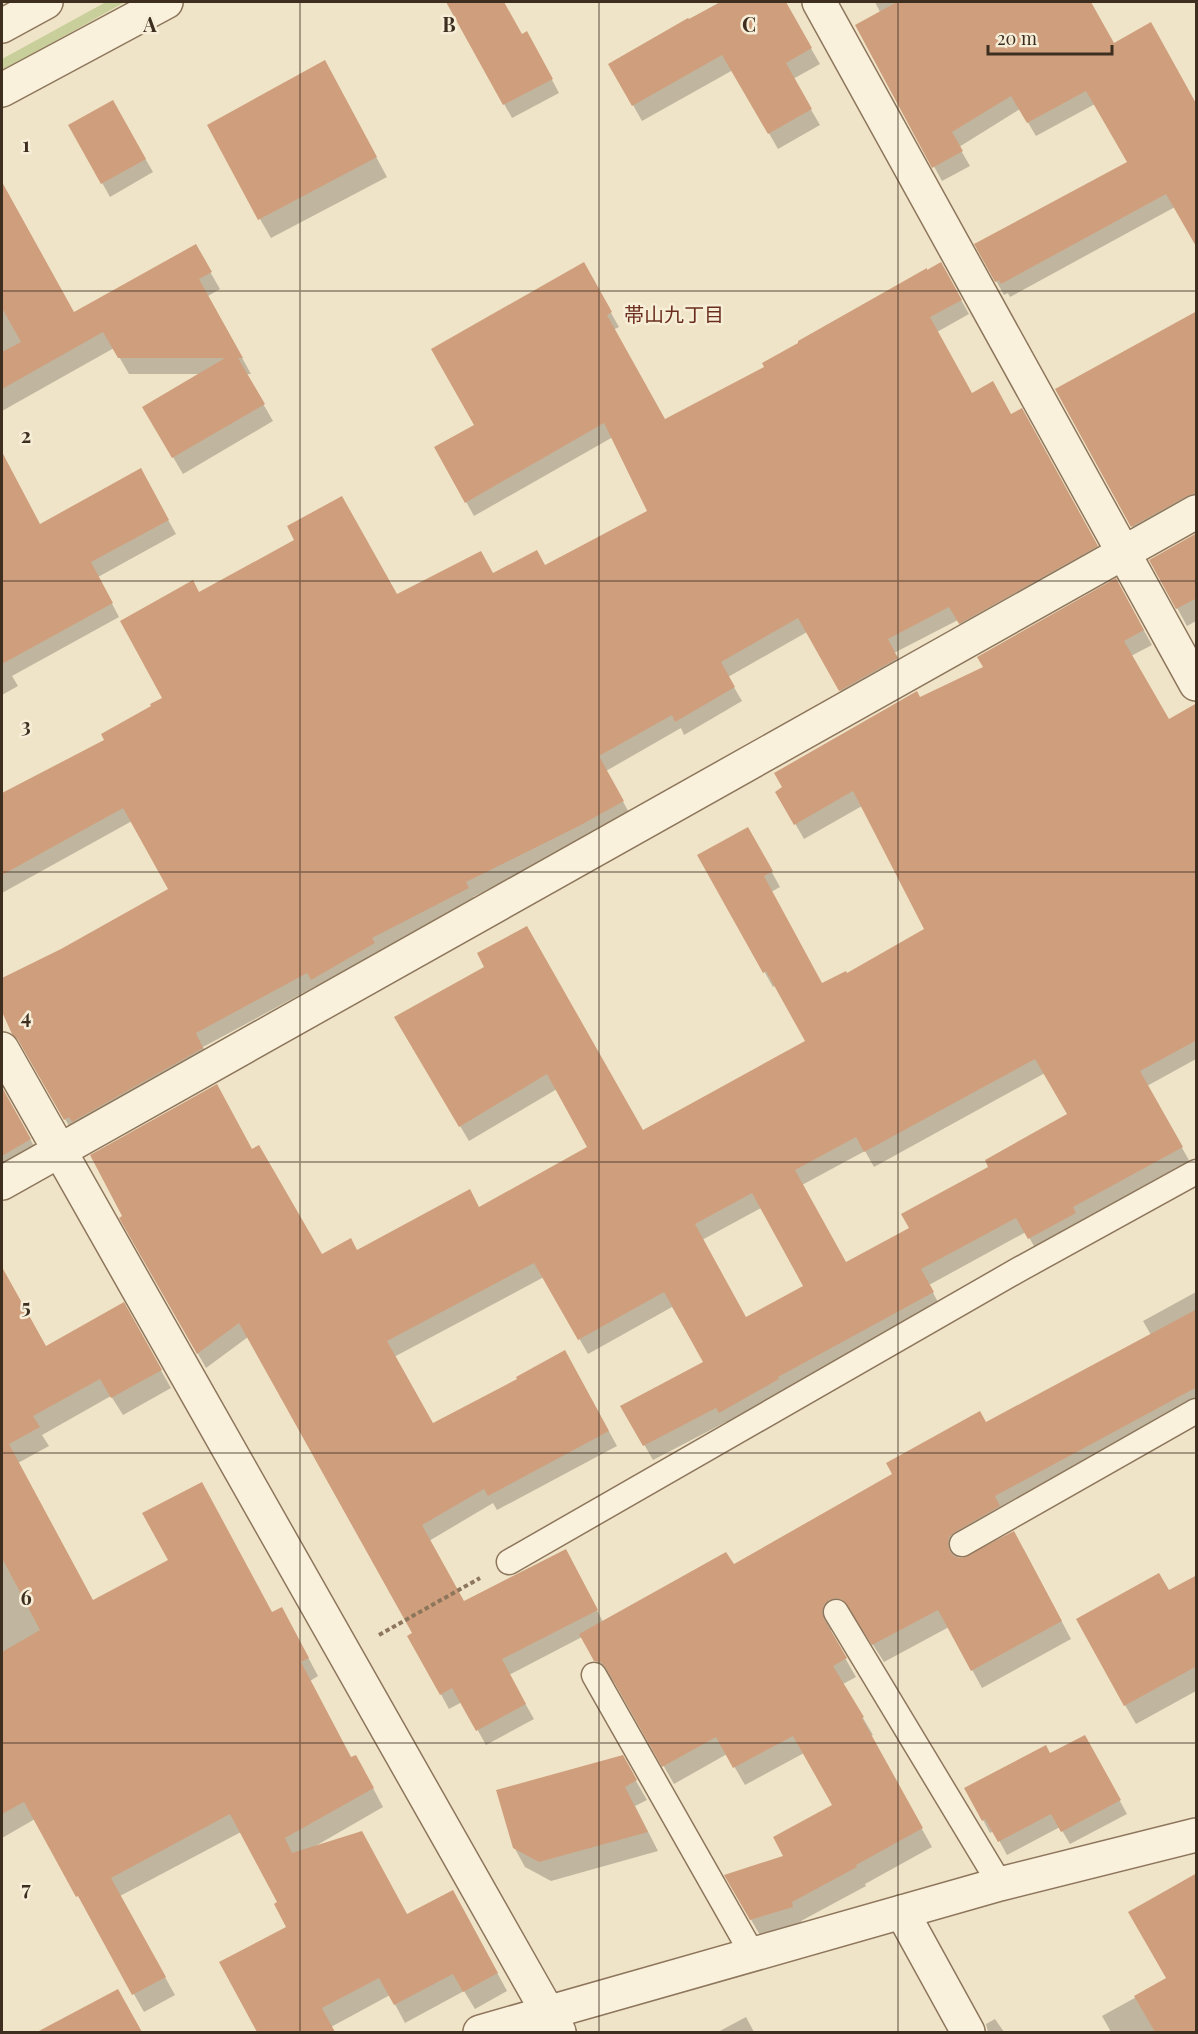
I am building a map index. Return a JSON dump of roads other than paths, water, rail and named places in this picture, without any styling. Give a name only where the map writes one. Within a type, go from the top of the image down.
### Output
[{"type":"street","points":[[2,26],[46,2]]},
{"type":"street","points":[[2,90],[166,2]]},
{"type":"street","points":[[819,2],[1197,684]]},
{"type":"street","points":[[2,1183],[1197,512]]},
{"type":"street","points":[[2,1049],[554,2023]]},
{"type":"street","points":[[480,2032],[554,2023],[753,1955],[1000,1884],[1197,1835]]},
{"type":"street","points":[[902,1912],[968,2032]]},
{"type":"lane","points":[[509,1562],[1008,1276],[1197,1172]]},
{"type":"lane","points":[[962,1544],[1197,1411]]},
{"type":"lane","points":[[836,1612],[1000,1884]]},
{"type":"lane","points":[[594,1675],[753,1955]]},
{"type":"district","name":"帯山九丁目","points":[[674,315]]}]
